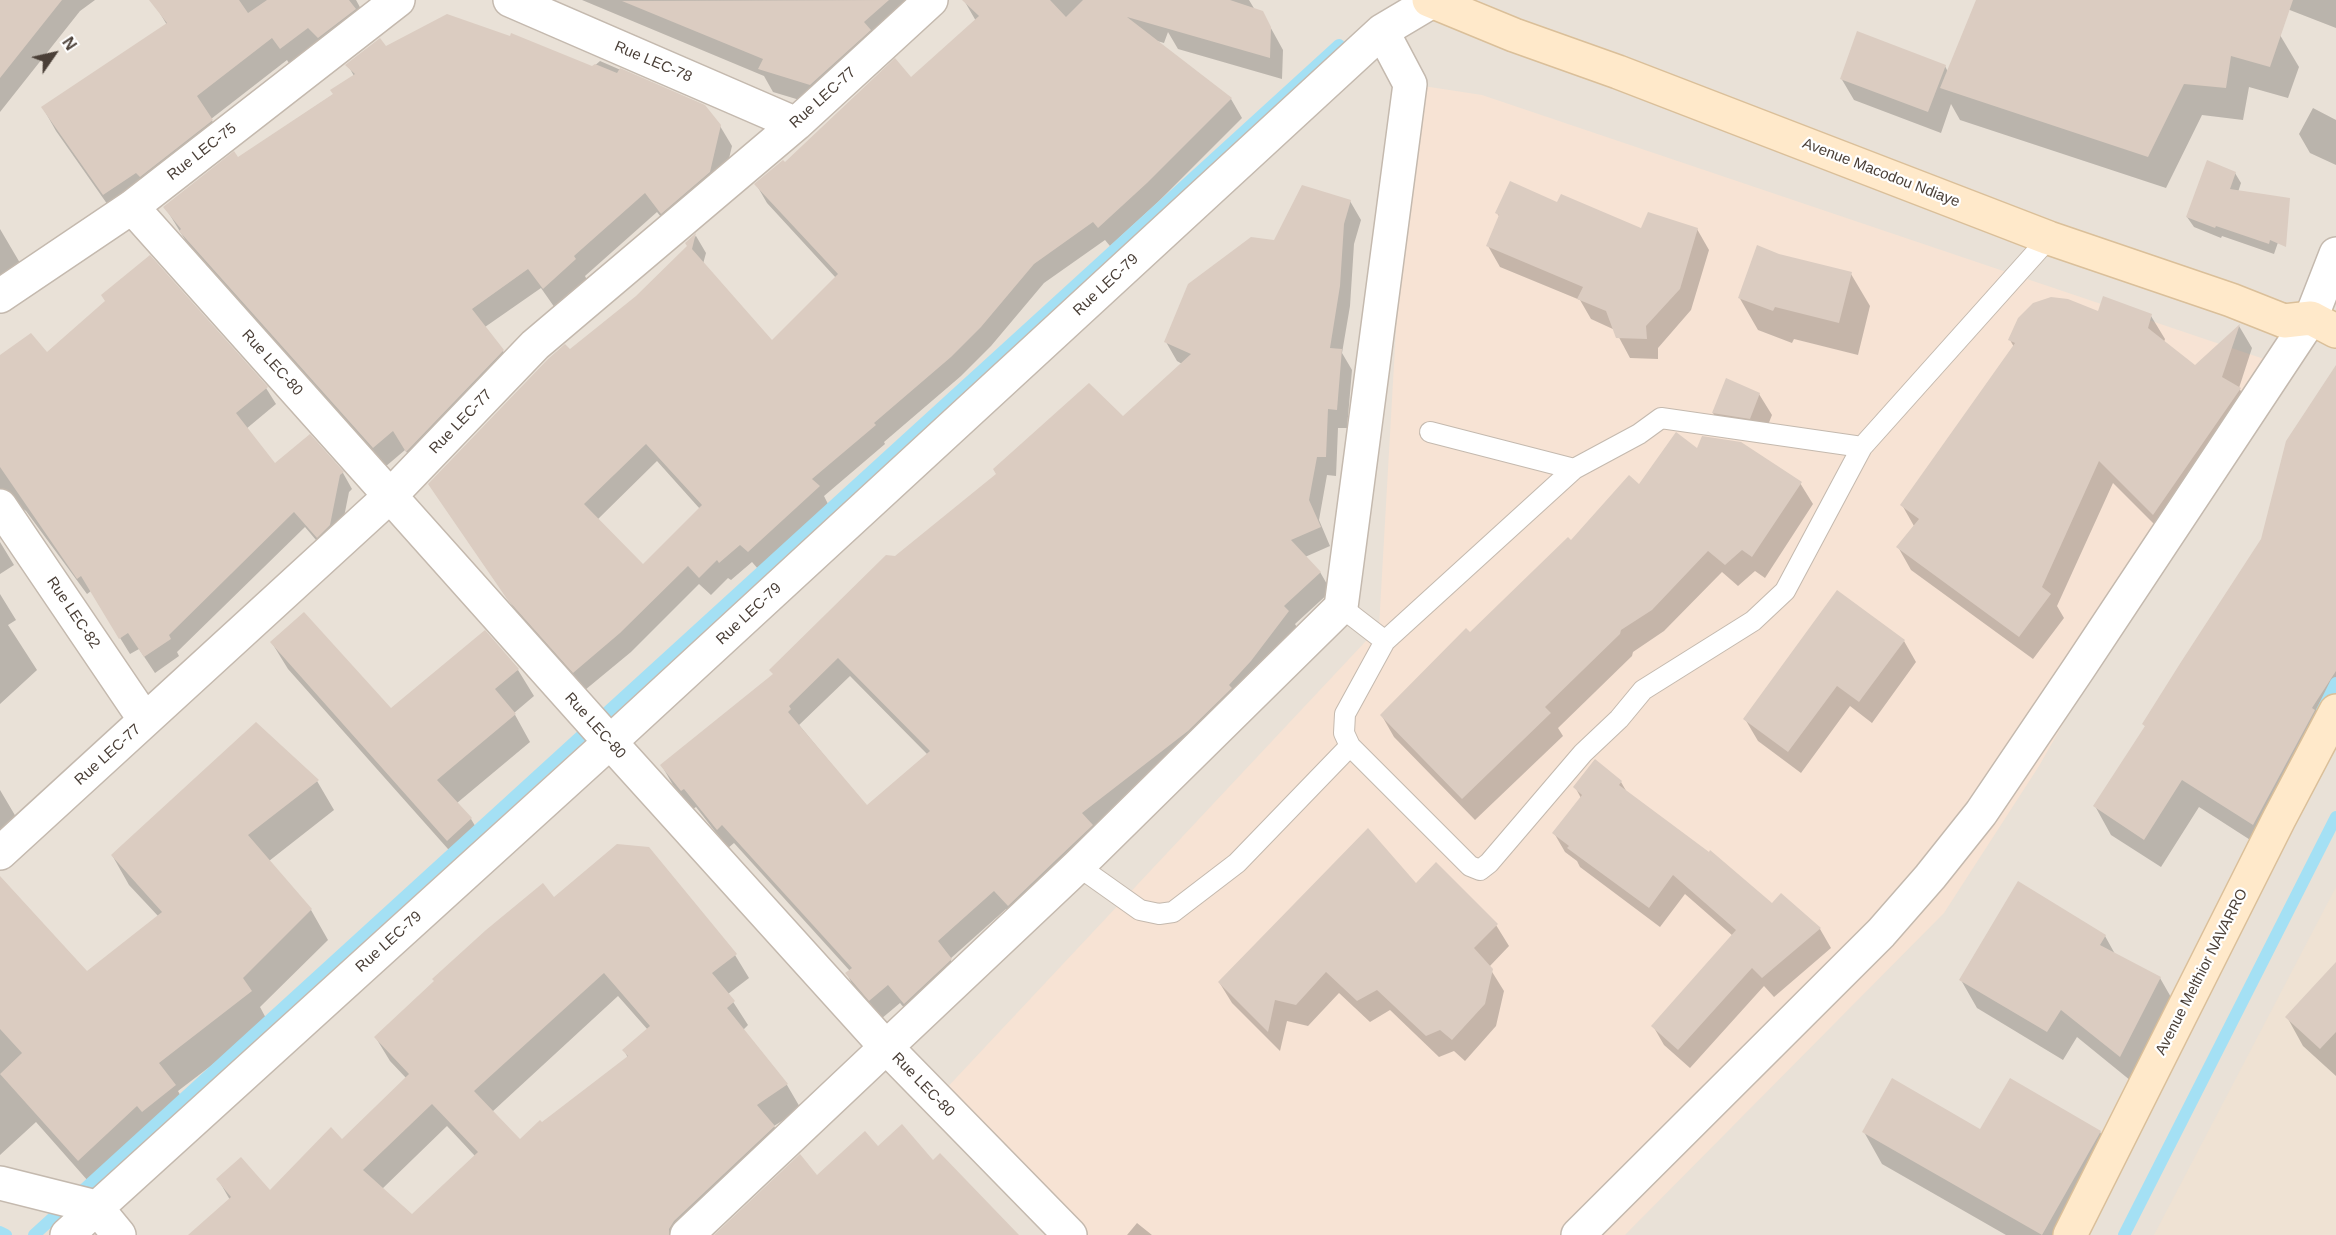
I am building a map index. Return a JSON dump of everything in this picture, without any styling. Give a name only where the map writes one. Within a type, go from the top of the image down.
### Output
[{"type":"street","name":"Rue LEC-75","points":[[0,296],[132,207],[398,0]]},
{"type":"street","name":"Rue LEC-78","points":[[510,0],[796,124]]},
{"type":"street","name":"Rue LEC-77","points":[[0,853],[390,496],[535,345],[796,124],[931,0]]},
{"type":"street","name":"Rue LEC-79","points":[[67,1235],[610,742],[1382,32],[1432,1]]},
{"type":"street","name":"Avenue Macodou Ndiaye","points":[[1432,1],[1514,35],[1618,72],[2049,238],[2231,300],[2284,321],[2323,324]]},
{"type":"street","points":[[687,1235],[1078,866],[1341,608],[1410,84],[1382,32]]},
{"type":"street","name":"Rue LEC-80","points":[[132,207],[886,1047],[1070,1235]]},
{"type":"street","points":[[1578,1235],[1881,933],[1981,813],[2323,324],[2336,254]]},
{"type":"street","name":"Rue LEC-82","points":[[0,506],[145,720]]},
{"type":"street","name":"Avenue Melthior NAVARRO","points":[[2070,1235],[2279,819],[2336,711]]},
{"type":"street","points":[[0,1183],[96,1207],[119,1235]]},
{"type":"lane","points":[[1862,447],[1660,418],[1639,434],[1574,469],[1386,642],[1345,714],[1344,733],[1350,746],[1470,866],[1480,870],[1489,863],[1583,753],[1619,719],[1643,690],[1754,621],[1785,591],[1862,447],[2049,238]]},
{"type":"lane","points":[[1430,432],[1574,469]]},
{"type":"lane","points":[[1341,608],[1386,642]]},
{"type":"lane","points":[[1078,866],[1140,910],[1159,914],[1173,912],[1237,863],[1350,746]]},
{"type":"shaded area","points":[[0,0],[2336,0],[2336,1235],[0,1235]]},
{"type":"shaded area","points":[[1410,84],[1482,95],[2270,361],[2039,766],[1944,913],[1625,1235],[1084,1235],[941,1094],[1379,627]]},
{"type":"shaded area","points":[[2336,887],[2336,1235],[2154,1235]]},
{"type":"building","points":[[0,0],[62,0],[0,78]]},
{"type":"building","points":[[149,0],[239,0],[248,13],[267,0],[349,0],[356,9],[318,38],[308,28],[280,49],[272,38],[197,96],[213,120],[140,177],[136,173],[103,195],[41,107],[167,23]]},
{"type":"building","points":[[889,0],[864,22],[871,30],[810,85],[758,69],[763,59],[622,1]]},
{"type":"building","points":[[962,0],[1050,0],[1066,17],[1083,0],[1230,0],[1263,11],[1271,27],[1270,58],[1127,17],[1232,98],[1147,183],[1098,228],[1093,222],[1034,264],[981,327],[951,357],[874,423],[876,425],[812,479],[820,486],[748,552],[740,545],[719,563],[717,560],[699,578],[688,566],[620,633],[573,673],[507,599],[428,484],[548,359],[565,344],[570,349],[636,296],[687,246],[685,243],[696,233],[692,249],[772,340],[838,274],[754,184],[783,160],[785,162],[895,58],[911,77],[979,16]],"holes":[[[646,444],[702,505],[643,564],[584,504]]]},
{"type":"building","points":[[1976,0],[2293,0],[2270,67],[2231,56],[2226,88],[2184,84],[2148,157],[1940,88]]},
{"type":"building","points":[[447,14],[510,36],[511,33],[592,66],[595,64],[617,73],[620,68],[705,105],[721,125],[710,172],[661,214],[645,193],[574,256],[576,259],[543,289],[528,269],[472,309],[504,350],[406,452],[393,431],[373,448],[179,231],[181,229],[163,207],[234,151],[238,157],[333,94],[330,90],[355,74],[345,65],[380,38],[386,46]]},
{"type":"building","points":[[1857,31],[1946,65],[1928,112],[1840,79]]},
{"type":"building","points":[[2207,160],[2236,172],[2230,189],[2290,198],[2286,247],[2270,240],[2269,244],[2216,226],[2215,228],[2186,217]]},
{"type":"building","points":[[1510,181],[1557,202],[1561,194],[1641,228],[1648,212],[1698,228],[1680,289],[1646,326],[1647,339],[1616,338],[1606,311],[1577,299],[1583,287],[1486,246],[1499,215],[1495,213]]},
{"type":"building","points":[[1302,185],[1351,200],[1344,224],[1340,286],[1330,348],[1342,349],[1337,410],[1328,409],[1326,457],[1317,457],[1309,500],[1321,527],[1291,540],[1321,572],[1284,606],[1289,611],[1251,661],[1229,685],[1232,688],[1188,731],[1082,813],[1093,825],[1008,906],[994,891],[938,941],[952,959],[904,1004],[888,985],[869,1001],[845,973],[852,968],[722,825],[717,830],[684,789],[681,791],[660,765],[773,674],[769,670],[886,555],[895,556],[996,474],[993,469],[1089,383],[1123,416],[1191,354],[1164,342],[1188,284],[1251,237],[1274,240]],"holes":[[[838,658],[930,751],[867,805],[788,712],[791,709],[789,706]]]},
{"type":"building","points":[[1757,245],[1779,254],[1852,272],[1839,323],[1775,307],[1773,311],[1738,298]]},
{"type":"building","points":[[150,255],[268,387],[236,413],[275,463],[310,434],[344,472],[340,475],[330,525],[317,538],[294,512],[169,635],[171,639],[144,657],[128,633],[119,639],[81,576],[77,579],[0,467],[0,355],[31,333],[47,352],[105,301],[101,295]]},
{"type":"building","points":[[2103,296],[2152,314],[2148,328],[2195,365],[2240,324],[2222,377],[2241,388],[2153,515],[2099,461],[2042,587],[2051,594],[2019,637],[1896,547],[1919,519],[1900,505],[2015,343],[2008,340],[2018,318],[2033,303],[2051,297],[2068,299],[2098,311]]},
{"type":"building","points":[[2336,365],[2336,671],[2312,708],[2315,710],[2253,825],[2182,780],[2144,840],[2093,806],[2145,726],[2142,724],[2181,662],[2261,539],[2286,441]]},
{"type":"building","points":[[1726,378],[1760,393],[1750,419],[1712,413]]},
{"type":"building","points":[[1676,432],[1697,448],[1702,436],[1741,442],[1802,482],[1752,557],[1742,550],[1725,565],[1708,551],[1652,610],[1621,630],[1620,634],[1545,707],[1551,713],[1462,799],[1380,715],[1466,628],[1470,632],[1568,537],[1571,540],[1629,475],[1639,484]]},
{"type":"building","points":[[1837,590],[1905,640],[1859,702],[1837,686],[1788,752],[1743,719]]},
{"type":"building","points":[[304,612],[391,708],[485,630],[519,669],[495,689],[516,714],[437,780],[472,818],[447,841],[270,642]]},
{"type":"building","points":[[256,722],[319,780],[248,835],[312,909],[243,978],[252,991],[159,1063],[176,1085],[142,1112],[137,1106],[78,1161],[0,1074],[22,1053],[0,1029],[0,876],[87,971],[162,912],[111,855]]},
{"type":"building","points":[[1595,759],[1622,781],[1619,785],[1709,852],[1710,850],[1772,903],[1781,893],[1821,928],[1762,978],[1752,968],[1678,1050],[1651,1026],[1736,930],[1673,875],[1649,908],[1567,848],[1569,846],[1552,833],[1582,795],[1573,787]]},
{"type":"building","points":[[1368,828],[1416,883],[1436,862],[1498,924],[1474,948],[1493,969],[1485,1004],[1452,1040],[1440,1030],[1426,1036],[1377,990],[1357,1001],[1326,972],[1296,1005],[1275,1000],[1268,1032],[1218,982]]},
{"type":"building","points":[[617,844],[649,847],[737,954],[712,973],[735,1001],[727,1008],[788,1084],[757,1105],[775,1126],[674,1221],[669,1229],[669,1235],[188,1235],[231,1197],[216,1179],[241,1157],[270,1190],[331,1127],[342,1139],[409,1074],[374,1037],[434,981],[432,979],[543,883],[554,897]],"holes":[[[604,973],[650,1026],[622,1050],[628,1056],[542,1122],[540,1120],[520,1139],[474,1091]],[[432,1104],[478,1152],[412,1214],[363,1170]]]},
{"type":"building","points":[[2018,881],[2106,935],[2100,945],[2161,977],[2120,1057],[2061,1010],[2047,1032],[1959,980]]},
{"type":"building","points":[[2336,962],[2336,1032],[2320,1049],[2285,1017]]},
{"type":"building","points":[[1892,1078],[1980,1129],[2010,1078],[2101,1131],[2042,1235],[1862,1132]]},
{"type":"building","points":[[902,1124],[933,1160],[940,1153],[1019,1235],[714,1235],[800,1154],[817,1175],[865,1131],[878,1146]]},
{"type":"waterway","points":[[34,1235],[1339,45]]},
{"type":"waterway","points":[[2322,711],[2336,683]]},
{"type":"waterway","points":[[2124,1235],[2336,817]]},
{"type":"waterway","points":[[0,1232],[6,1235]]}]
